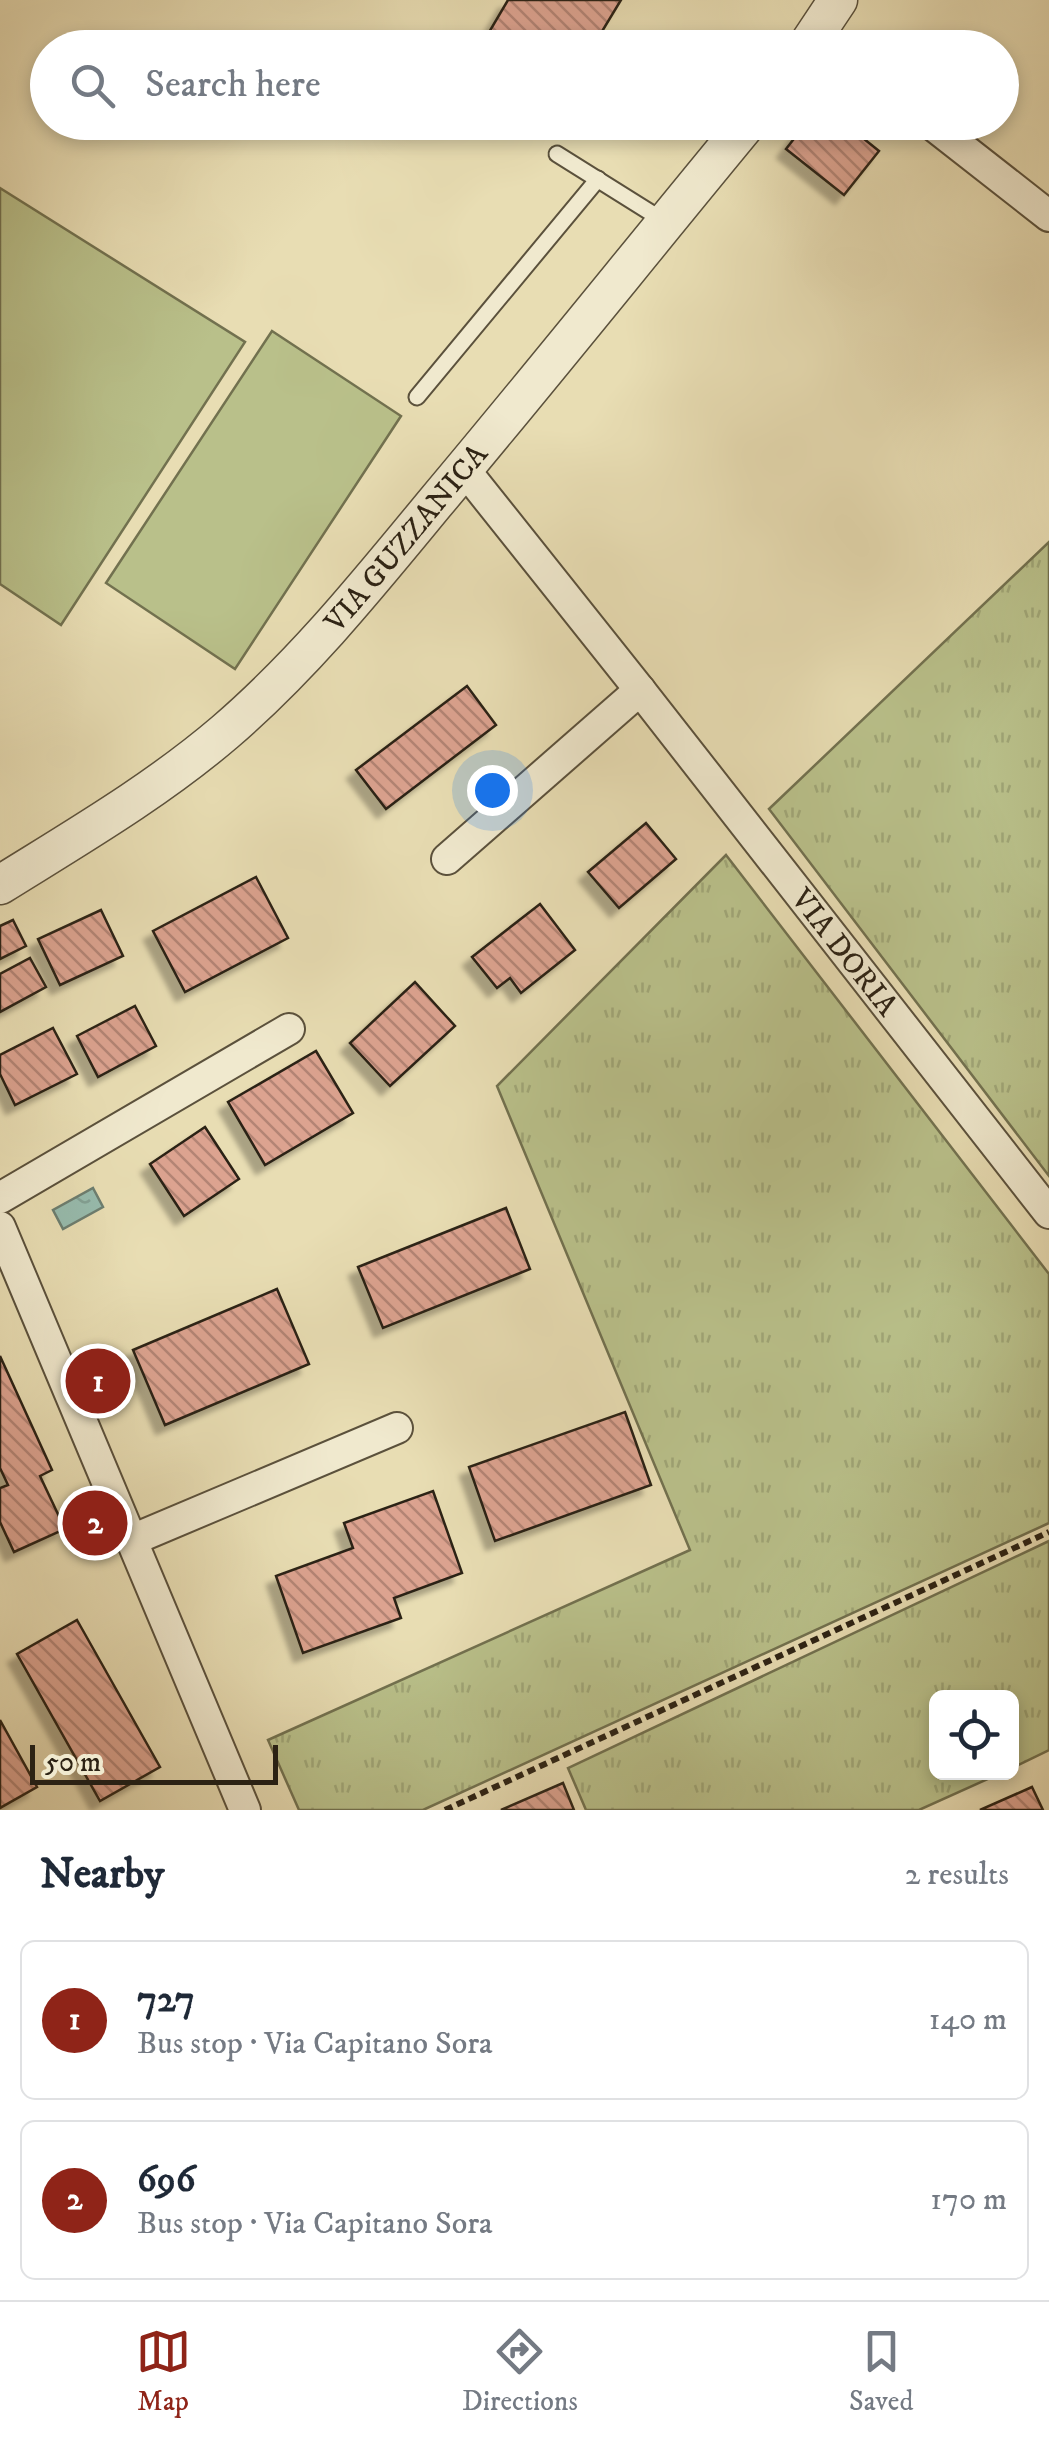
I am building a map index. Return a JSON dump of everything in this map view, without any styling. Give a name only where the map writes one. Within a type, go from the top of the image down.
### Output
[{"type":"street","points":[[824,30],[838,0]]},
{"type":"street","name":"VIA GUZZANICA","points":[[0,885],[135,800],[202,752],[325,634],[733,140]]},
{"type":"street","points":[[952,140],[1049,216]]},
{"type":"street","name":"VIA DORIA","points":[[464,469],[1049,1213]]},
{"type":"street","points":[[447,858],[640,690]]},
{"type":"street","points":[[0,1198],[289,1029]]},
{"type":"street","points":[[0,1227],[6,1263],[132,1540],[236,1807]]},
{"type":"street","points":[[132,1540],[397,1428]]},
{"type":"lane","points":[[557,154],[666,222]]},
{"type":"lane","points":[[417,397],[598,180]]},
{"type":"path","points":[[445,1810],[1049,1532]]},
{"type":"green space","points":[[0,188],[245,342],[61,625],[0,584]]},
{"type":"green space","points":[[272,331],[401,416],[235,669],[106,583]]},
{"type":"green space","points":[[1049,542],[1049,1176],[769,809]]},
{"type":"green space","points":[[726,855],[1049,1274],[1049,1523],[423,1810],[299,1810],[268,1740],[690,1550],[497,1086]]},
{"type":"green space","points":[[1049,1541],[1049,1750],[1019,1765],[1019,1690],[929,1690],[929,1780],[985,1780],[919,1810],[586,1810],[568,1768]]},
{"type":"water","points":[[93,1188],[103,1207],[63,1229],[53,1210]]},
{"type":"building","points":[[508,0],[621,0],[603,30],[490,30]]},
{"type":"building","points":[[793,140],[865,140],[879,151],[844,195],[786,149]]},
{"type":"building","points":[[467,686],[496,725],[386,809],[356,770]]},
{"type":"building","points":[[646,823],[676,859],[619,908],[588,872]]},
{"type":"building","points":[[256,877],[288,938],[185,992],[153,931]]},
{"type":"building","points":[[540,904],[575,950],[521,993],[510,978],[497,988],[472,957]]},
{"type":"building","points":[[101,910],[123,956],[60,985],[38,939]]},
{"type":"building","points":[[13,920],[26,946],[0,959],[0,926]]},
{"type":"building","points":[[30,958],[46,987],[0,1012],[0,974]]},
{"type":"building","points":[[415,982],[455,1026],[390,1086],[350,1043]]},
{"type":"building","points":[[135,1006],[156,1046],[98,1077],[77,1036]]},
{"type":"building","points":[[53,1028],[77,1074],[15,1105],[0,1074],[0,1055]]},
{"type":"building","points":[[316,1051],[353,1113],[265,1165],[228,1102]]},
{"type":"building","points":[[205,1127],[239,1179],[184,1216],[150,1164]]},
{"type":"building","points":[[506,1208],[530,1269],[383,1328],[358,1267]]},
{"type":"building","points":[[277,1289],[309,1364],[165,1425],[133,1350]]},
{"type":"building","points":[[0,1356],[52,1470],[40,1476],[65,1529],[14,1552],[0,1522],[0,1488],[8,1485],[0,1468]]},
{"type":"building","points":[[625,1412],[651,1485],[495,1541],[469,1467]]},
{"type":"building","points":[[433,1491],[462,1573],[394,1598],[401,1618],[303,1653],[276,1576],[353,1548],[344,1523]]},
{"type":"building","points":[[77,1620],[160,1767],[100,1801],[17,1654]]},
{"type":"building","points":[[0,1720],[37,1787],[0,1808]]},
{"type":"building","points":[[563,1783],[574,1810],[501,1810]]},
{"type":"building","points":[[1032,1787],[1043,1810],[980,1810]]},
{"type":"place","name":"727","points":[[98,1381]]},
{"type":"place","name":"696","points":[[95,1523]]}]
